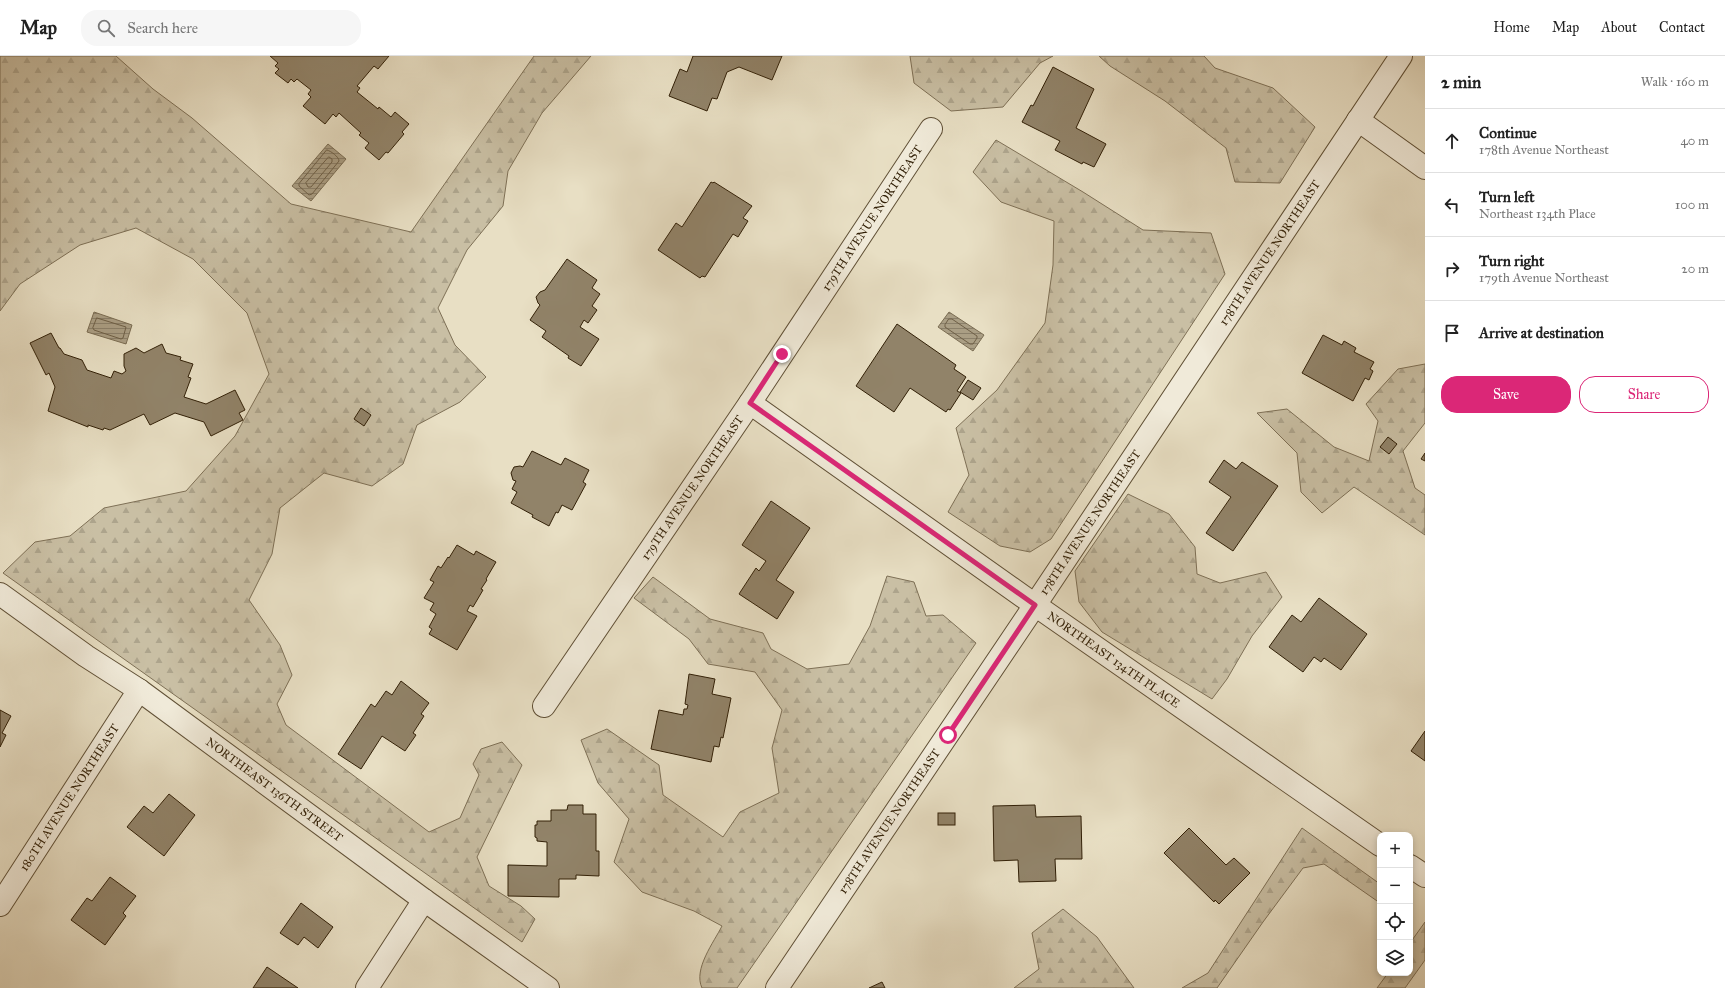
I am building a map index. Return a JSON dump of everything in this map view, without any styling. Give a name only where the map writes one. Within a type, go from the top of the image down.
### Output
[{"type":"street","name":"178TH AVENUE NORTHEAST","points":[[777,988],[1035,605],[1401,56]]},
{"type":"street","points":[[1358,120],[1425,168]]},
{"type":"street","name":"179TH AVENUE NORTHEAST","points":[[544,706],[750,403],[932,129]]},
{"type":"street","name":"NORTHEAST 134TH PLACE","points":[[750,403],[1035,605],[1377,843]]},
{"type":"street","name":"NORTHEAST 136TH STREET","points":[[0,594],[86,656],[139,690],[424,900],[548,988]]},
{"type":"street","name":"180TH AVENUE NORTHEAST","points":[[0,905],[139,690]]},
{"type":"street","points":[[1413,868],[1425,876]]},
{"type":"street","points":[[367,988],[424,900]]},
{"type":"green space","points":[[0,56],[116,56],[153,89],[192,118],[291,204],[411,232],[534,56],[591,56],[542,113],[508,171],[503,206],[467,250],[438,308],[455,345],[486,377],[460,402],[417,425],[403,464],[372,486],[324,473],[280,508],[272,554],[249,600],[280,645],[292,675],[277,704],[286,725],[429,832],[460,818],[479,775],[473,764],[481,749],[502,742],[522,765],[477,857],[489,886],[521,906],[535,919],[522,942],[3,573],[35,542],[70,536],[104,508],[186,491],[235,436],[269,374],[247,313],[193,259],[136,228],[80,245],[20,284],[0,311]]},
{"type":"green space","points":[[910,56],[1053,56],[1040,63],[1003,107],[951,111],[914,83]]},
{"type":"green space","points":[[1099,56],[1204,56],[1215,68],[1273,88],[1315,127],[1280,183],[1235,182],[1226,148],[1165,101],[1110,66]]},
{"type":"green space","points":[[996,140],[1143,230],[1211,233],[1225,274],[1051,539],[1030,552],[1000,546],[948,512],[969,475],[956,428],[997,390],[1045,323],[1053,265],[1054,221],[1001,202],[973,172]]},
{"type":"green space","points":[[1425,364],[1425,423],[1403,451],[1415,488],[1425,495],[1425,535],[1354,487],[1322,513],[1301,492],[1297,453],[1257,413],[1287,409],[1334,447],[1369,461],[1378,421],[1366,404],[1398,369]]},
{"type":"green space","points":[[1128,494],[1169,514],[1195,547],[1197,574],[1220,583],[1266,572],[1282,597],[1252,636],[1227,679],[1212,699],[1102,632],[1079,602],[1075,571]]},
{"type":"green space","points":[[887,576],[914,582],[926,616],[943,615],[976,643],[737,988],[702,988],[700,973],[702,964],[722,926],[694,911],[642,892],[614,862],[629,819],[598,783],[581,740],[607,729],[659,765],[663,795],[723,837],[740,812],[779,793],[772,748],[782,710],[755,672],[708,664],[689,639],[634,598],[653,577],[710,619],[763,633],[771,649],[807,669],[849,664],[870,626]]},
{"type":"green space","points":[[1302,828],[1377,882],[1377,901],[1324,864],[1303,868],[1217,988],[1182,988],[1208,973]]},
{"type":"green space","points":[[1063,909],[1097,937],[1134,988],[1014,988],[1039,969],[1032,933]]},
{"type":"green space","points":[[1425,922],[1425,960],[1405,988],[1377,988],[1386,976],[1413,976],[1413,939]]},
{"type":"water","points":[[328,144],[346,159],[311,201],[292,186]]},
{"type":"water","points":[[94,312],[132,325],[126,344],[87,332]]},
{"type":"water","points":[[949,312],[984,335],[973,351],[938,327]]},
{"type":"building","points":[[270,56],[389,56],[378,69],[374,66],[357,86],[360,88],[357,92],[378,109],[379,107],[391,117],[395,112],[409,124],[402,132],[404,134],[388,153],[386,152],[379,160],[365,148],[369,143],[359,135],[361,133],[339,113],[336,117],[333,114],[325,124],[303,106],[311,97],[308,94],[311,90],[297,79],[294,82],[291,79],[288,83],[275,73],[279,69],[275,66],[278,63]]},
{"type":"building","points":[[693,56],[782,56],[772,80],[739,67],[727,72],[717,99],[712,98],[707,111],[669,96],[680,69],[687,72]]},
{"type":"building","points":[[1053,67],[1094,89],[1076,128],[1106,144],[1094,167],[1083,162],[1082,164],[1055,150],[1060,141],[1022,122],[1031,105],[1033,106]]},
{"type":"building","points":[[711,182],[714,182],[752,206],[743,218],[748,221],[738,237],[733,234],[705,277],[702,276],[700,278],[658,250],[676,223],[682,227]]},
{"type":"building","points":[[567,259],[597,280],[592,288],[600,294],[592,306],[597,310],[588,323],[584,320],[580,327],[599,339],[581,366],[568,358],[569,356],[542,337],[546,331],[530,320],[540,305],[536,297],[540,292],[545,290]]},
{"type":"building","points":[[897,324],[956,365],[954,369],[966,377],[957,391],[961,393],[950,410],[948,409],[946,412],[910,388],[894,412],[856,386]]},
{"type":"building","points":[[51,333],[64,354],[82,360],[87,370],[111,378],[114,371],[122,374],[126,371],[124,366],[124,354],[136,348],[144,353],[162,344],[166,353],[181,357],[180,360],[193,364],[188,377],[191,378],[184,397],[206,404],[235,390],[245,410],[239,413],[243,420],[211,436],[204,422],[175,413],[150,425],[144,414],[110,430],[104,428],[103,430],[88,425],[88,427],[48,411],[55,387],[49,373],[46,375],[30,343]]},
{"type":"building","points":[[1323,335],[1342,345],[1344,341],[1356,348],[1354,352],[1374,362],[1370,369],[1373,371],[1369,380],[1365,378],[1353,401],[1302,373]]},
{"type":"building","points":[[968,380],[981,388],[973,400],[960,392]]},
{"type":"building","points":[[361,408],[371,415],[364,426],[354,419]]},
{"type":"building","points":[[1388,437],[1397,444],[1389,454],[1380,447]]},
{"type":"building","points":[[532,451],[561,465],[565,458],[589,470],[583,482],[586,484],[572,510],[562,505],[558,513],[556,512],[549,526],[511,503],[517,492],[512,489],[516,481],[513,480],[511,473],[514,467],[523,467]]},
{"type":"building","points":[[1425,453],[1425,461],[1421,459]]},
{"type":"building","points":[[1224,460],[1236,469],[1242,462],[1278,486],[1233,551],[1206,533],[1231,497],[1209,482]]},
{"type":"building","points":[[771,501],[810,528],[776,580],[794,592],[777,619],[739,594],[756,568],[759,571],[766,561],[742,545]]},
{"type":"building","points":[[457,545],[474,555],[476,551],[496,562],[473,607],[470,605],[467,611],[477,616],[457,650],[429,634],[432,629],[429,627],[436,614],[430,610],[434,603],[424,598],[434,582],[430,580],[438,566],[441,568]]},
{"type":"building","points":[[1319,598],[1367,634],[1341,670],[1324,658],[1321,662],[1314,657],[1303,672],[1269,647],[1292,615],[1301,622]]},
{"type":"building","points":[[689,674],[715,679],[712,694],[731,698],[723,738],[721,737],[719,747],[714,746],[711,762],[651,749],[659,710],[683,715],[684,709],[687,709],[688,705],[685,704]]},
{"type":"building","points":[[401,681],[429,703],[421,714],[424,716],[413,733],[416,735],[405,751],[382,736],[361,769],[338,754],[371,704],[375,707],[386,691],[392,695]]},
{"type":"building","points":[[0,710],[11,716],[2,733],[6,735],[0,747]]},
{"type":"building","points":[[1425,731],[1425,761],[1411,751]]},
{"type":"building","points":[[169,794],[195,815],[164,856],[127,827],[144,806],[153,813]]},
{"type":"building","points":[[568,805],[583,805],[583,814],[596,814],[596,851],[599,851],[599,876],[576,875],[576,879],[559,879],[559,897],[508,896],[508,865],[547,866],[547,842],[537,841],[537,838],[535,837],[535,825],[537,825],[537,821],[551,821],[551,810],[567,810]]},
{"type":"building","points":[[1035,805],[1036,817],[1081,816],[1082,859],[1055,859],[1056,881],[1019,882],[1018,860],[994,861],[993,806]]},
{"type":"building","points":[[938,813],[955,813],[955,825],[938,825]]},
{"type":"building","points":[[1189,828],[1226,865],[1234,858],[1250,873],[1219,904],[1215,900],[1214,902],[1164,853]]},
{"type":"building","points":[[110,877],[136,896],[123,913],[126,916],[105,945],[71,920],[87,898],[92,901]]},
{"type":"building","points":[[301,903],[333,927],[318,948],[304,937],[298,945],[280,933]]},
{"type":"building","points":[[267,967],[298,988],[253,988]]},
{"type":"building","points":[[882,982],[885,988],[869,988]]},
{"type":"route","points":[[782,354],[750,403],[1035,605],[948,735]]}]
